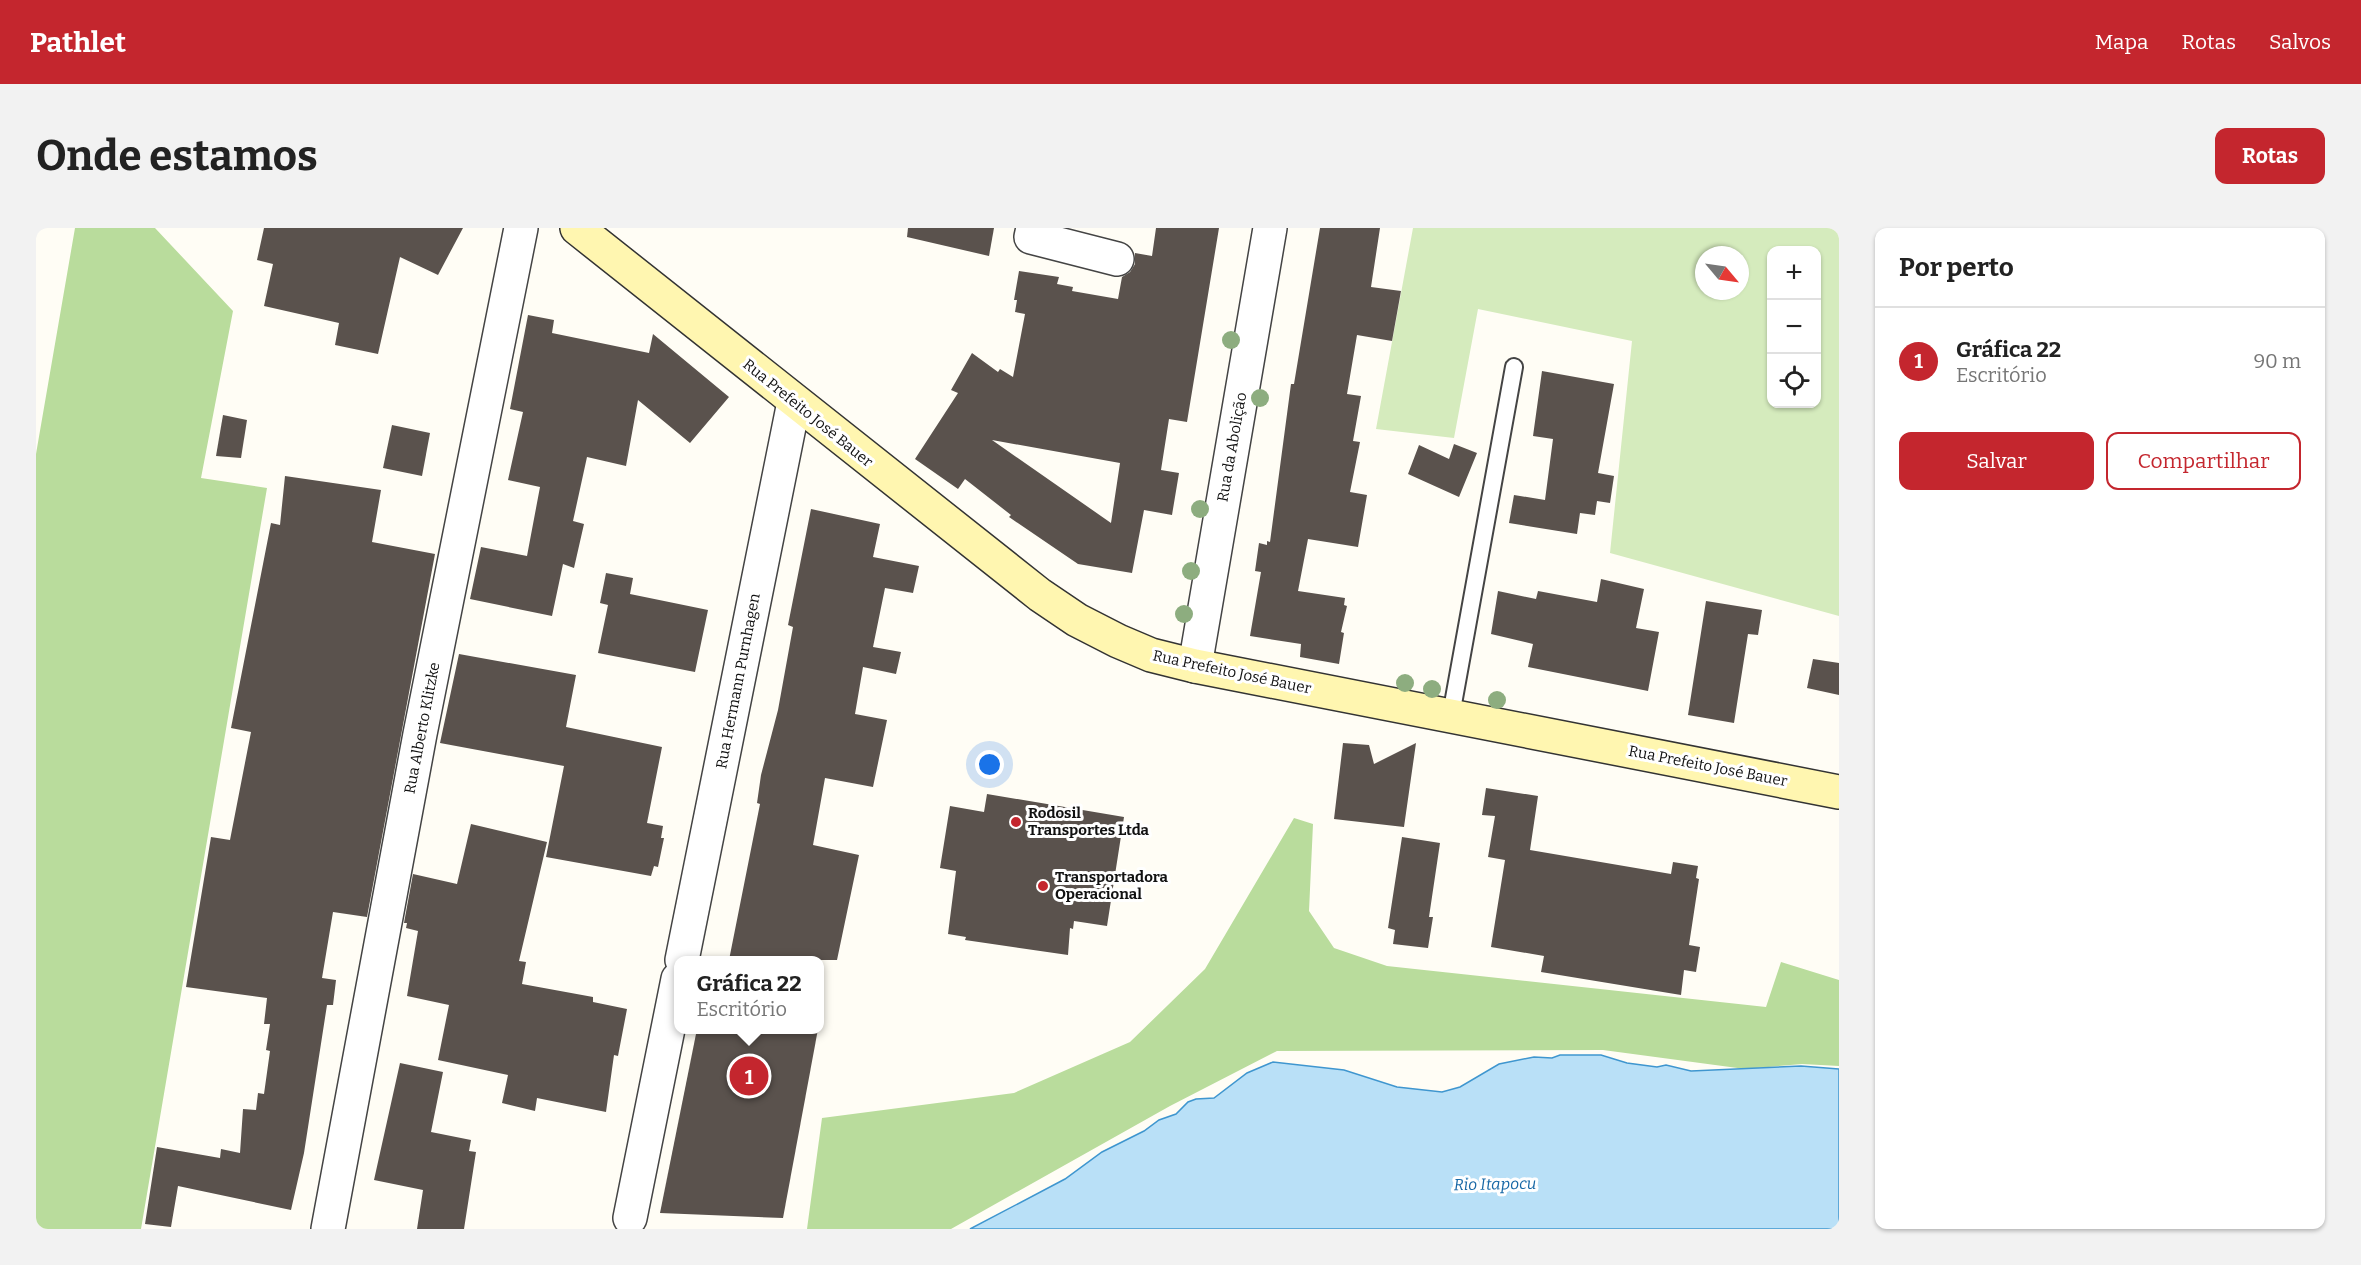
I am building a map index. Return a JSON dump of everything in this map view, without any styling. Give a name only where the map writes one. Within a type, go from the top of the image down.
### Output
[{"type":"street","name":"Rua Alberto Klitzke","points":[[328,1229],[420,734],[521,228]]},
{"type":"street","name":"Rua Prefeito José Bauer","points":[[577,228],[987,555],[1077,620],[1152,655],[1195,666],[1839,792]]},
{"type":"street","name":"Rua da Abolição","points":[[1195,666],[1270,228]]},
{"type":"street","points":[[1032,233],[1117,259]]},
{"type":"street","name":"Rua Hermann Purnhagen","points":[[683,956],[794,402]]},
{"type":"street","points":[[630,1218],[674,999]]},
{"type":"lane","points":[[1451,715],[1514,367]]},
{"type":"green space","points":[[75,228],[155,228],[233,311],[201,478],[267,488],[141,1229],[36,1229],[36,454]]},
{"type":"green space","points":[[1413,228],[1839,228],[1839,616],[1610,553],[1632,341],[1478,309],[1454,438],[1376,429]]},
{"type":"green space","points":[[1294,818],[1313,824],[1309,911],[1334,948],[1387,966],[1766,1007],[1781,962],[1839,980],[1839,1066],[1802,1064],[1745,1069],[1603,1050],[1277,1051],[1170,1106],[951,1229],[807,1229],[822,1118],[1014,1093],[1130,1042],[1205,969]]},
{"type":"water","name":"Rio Itapocu","points":[[1560,1055],[1601,1055],[1627,1063],[1657,1067],[1666,1065],[1691,1071],[1801,1066],[1839,1069],[1839,1229],[970,1229],[1065,1179],[1102,1152],[1144,1131],[1159,1120],[1176,1114],[1188,1102],[1214,1098],[1247,1073],[1273,1062],[1344,1070],[1397,1087],[1442,1092],[1460,1087],[1499,1064],[1534,1057],[1552,1058]]},
{"type":"building","points":[[264,228],[463,228],[438,275],[400,257],[378,354],[335,345],[339,323],[264,306],[273,264],[257,260]]},
{"type":"building","points":[[908,228],[994,228],[989,256],[907,237]]},
{"type":"building","points":[[1156,228],[1219,228],[1187,422],[1169,419],[1161,470],[1179,473],[1172,515],[1144,510],[1132,573],[1078,564],[1009,517],[1011,515],[965,479],[958,489],[915,459],[958,393],[951,390],[972,353],[998,372],[1000,369],[1013,377],[1025,314],[1015,312],[1017,300],[1014,300],[1019,271],[1059,277],[1057,284],[1073,287],[1072,291],[1118,299],[1122,277],[1130,272],[1135,264],[1135,253],[1152,256]],"holes":[[[992,440],[1120,463],[1111,523]]]},
{"type":"building","points":[[1320,228],[1380,228],[1371,287],[1401,291],[1392,341],[1357,335],[1347,394],[1361,396],[1353,441],[1360,442],[1350,492],[1367,495],[1358,547],[1308,539],[1298,591],[1345,598],[1344,605],[1347,606],[1341,632],[1344,633],[1339,664],[1300,657],[1301,644],[1250,636],[1261,572],[1255,571],[1259,543],[1267,545],[1267,541],[1270,542],[1291,384],[1294,384]]},
{"type":"building","points":[[528,315],[554,320],[552,333],[649,353],[653,334],[729,397],[690,443],[638,400],[626,466],[587,457],[573,521],[584,524],[574,568],[563,564],[552,616],[470,599],[481,547],[527,556],[540,487],[508,480],[523,412],[510,409]]},
{"type":"building","points":[[1542,371],[1614,384],[1598,473],[1614,476],[1610,503],[1597,501],[1595,515],[1580,513],[1577,534],[1509,523],[1514,495],[1545,500],[1553,439],[1533,436]]},
{"type":"building","points":[[223,415],[247,420],[241,458],[216,456]]},
{"type":"building","points":[[392,425],[430,433],[422,476],[383,468]]},
{"type":"building","points":[[1454,444],[1477,453],[1459,497],[1408,474],[1419,445],[1449,459]]},
{"type":"building","points":[[285,476],[381,490],[372,542],[435,554],[367,917],[333,912],[322,978],[336,980],[333,1005],[327,1005],[304,1153],[291,1210],[178,1186],[171,1227],[145,1224],[157,1147],[220,1158],[221,1149],[240,1153],[243,1109],[256,1110],[258,1093],[264,1094],[270,1051],[266,1050],[270,1024],[264,1024],[267,998],[186,987],[211,837],[230,840],[251,732],[231,728],[271,523],[280,525]]},
{"type":"building","points":[[811,509],[880,524],[873,557],[919,566],[913,593],[885,588],[873,647],[901,652],[896,674],[863,667],[855,714],[887,720],[873,787],[825,778],[813,845],[859,855],[837,960],[824,960],[824,956],[730,956],[760,804],[757,803],[761,775],[778,710],[793,627],[788,625]]},
{"type":"building","points":[[606,573],[633,578],[630,594],[708,610],[695,672],[598,653],[608,605],[600,603]]},
{"type":"building","points":[[1601,579],[1644,589],[1636,628],[1659,632],[1648,691],[1528,667],[1533,644],[1491,634],[1498,591],[1536,599],[1538,591],[1597,602]]},
{"type":"building","points":[[1706,601],[1762,610],[1758,635],[1748,634],[1734,723],[1688,715]]},
{"type":"building","points":[[459,654],[576,675],[566,727],[662,747],[647,823],[663,826],[661,838],[664,838],[658,867],[654,866],[651,876],[546,857],[564,766],[440,743]]},
{"type":"building","points":[[1813,659],[1839,663],[1839,695],[1807,688]]},
{"type":"building","points":[[1343,743],[1369,745],[1374,764],[1416,743],[1404,827],[1334,819]]},
{"type":"building","points":[[1486,788],[1538,796],[1530,850],[1671,874],[1673,862],[1698,866],[1696,878],[1699,879],[1689,945],[1700,947],[1696,972],[1684,970],[1681,995],[1541,972],[1544,956],[1491,947],[1505,860],[1488,857],[1495,816],[1482,815]]},
{"type":"building","name":"Transportadora Operacional","points":[[987,794],[1124,817],[1107,926],[1074,921],[1073,929],[1070,928],[1068,955],[965,940],[966,937],[948,934],[956,871],[940,868],[950,806],[984,812]]},
{"type":"building","points":[[471,824],[547,842],[519,961],[526,962],[522,984],[593,997],[593,1002],[627,1009],[618,1056],[614,1055],[606,1112],[537,1098],[535,1111],[502,1103],[508,1075],[438,1060],[449,1005],[407,996],[418,931],[406,928],[407,923],[404,923],[413,874],[457,884]]},
{"type":"building","points":[[1402,837],[1440,843],[1429,917],[1433,917],[1428,948],[1393,944],[1395,930],[1388,928]]},
{"type":"building","points":[[696,1034],[817,1034],[783,1218],[660,1213]]},
{"type":"building","points":[[400,1063],[443,1072],[431,1132],[471,1140],[469,1151],[476,1152],[464,1229],[417,1229],[423,1190],[374,1180]]},
{"type":"place","name":"Rodosil Transportes Ltda","points":[[1016,822]]},
{"type":"place","name":"Transportadora Operacional","points":[[1043,886]]},
{"type":"place","name":"Gráfica 22","points":[[749,1076]]}]
